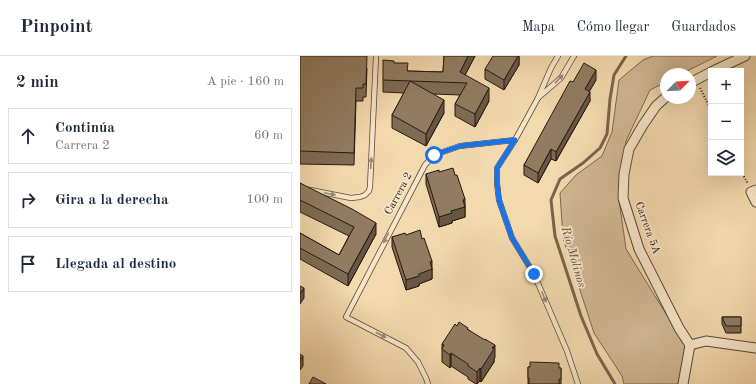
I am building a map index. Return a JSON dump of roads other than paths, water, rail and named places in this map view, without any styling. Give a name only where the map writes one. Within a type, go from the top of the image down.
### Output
[{"type":"street","points":[[720,68],[745,56]]},
{"type":"street","points":[[696,80],[708,74]]},
{"type":"street","name":"Carrera 5A","points":[[660,102],[643,125],[629,149],[624,174],[623,198],[639,249],[690,345]]},
{"type":"street","points":[[754,191],[756,202]]},
{"type":"street","points":[[683,384],[690,345],[706,341],[756,348]]},
{"type":"lane","points":[[300,188],[351,198],[360,197],[369,191],[376,56]]},
{"type":"lane","points":[[558,56],[538,98],[515,140],[497,168],[497,183],[499,200],[512,238],[534,274],[567,351],[578,384]]},
{"type":"lane","points":[[538,98],[561,78],[574,56]]},
{"type":"lane","name":"Carrera 2","points":[[428,384],[418,362],[406,348],[346,317],[425,165],[434,155],[460,146],[515,140]]},
{"type":"waterway","name":"Río Molinos","points":[[615,384],[597,354],[581,316],[555,236],[551,200],[560,179],[583,163],[600,148],[607,134],[614,75],[626,56]]}]
